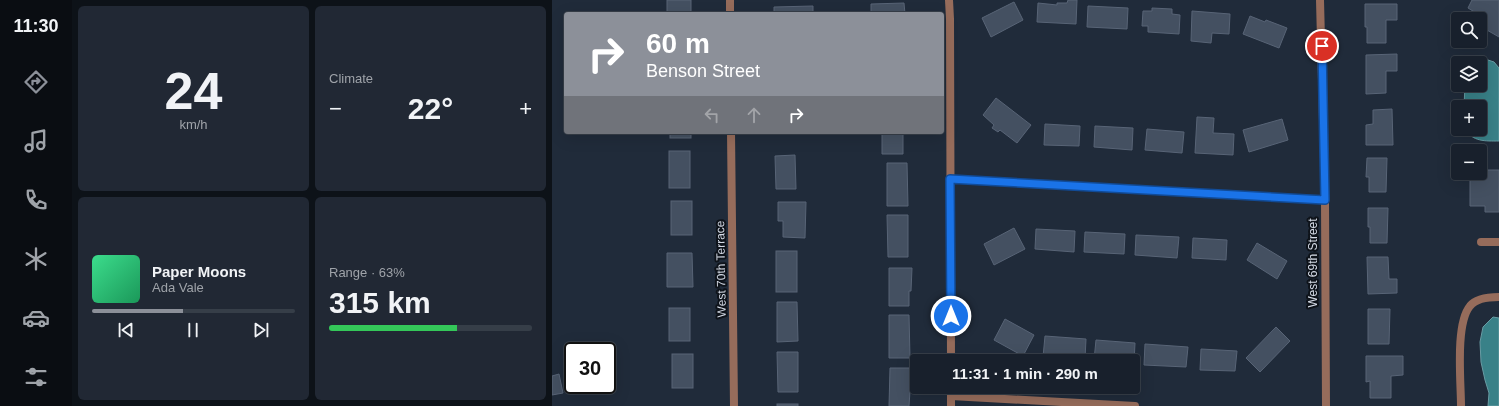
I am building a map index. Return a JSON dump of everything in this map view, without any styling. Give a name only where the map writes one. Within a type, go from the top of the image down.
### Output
[{"type":"street","points":[[730,0],[730,12]]},
{"type":"street","points":[[949,0],[951,354]]},
{"type":"street","name":"West 69th Street","points":[[1320,0],[1325,200],[1326,406]]},
{"type":"street","name":"West 70th Terrace","points":[[731,134],[734,406]]},
{"type":"street","points":[[950,179],[1325,200]]},
{"type":"street","points":[[1481,242],[1499,242]]},
{"type":"street","points":[[1461,406],[1462,324],[1470,305],[1490,297],[1499,297]]},
{"type":"street","points":[[951,406],[951,396],[1135,406]]},
{"type":"shaded area","points":[[1487,60],[1494,62],[1499,68],[1499,141],[1484,141],[1476,139],[1472,136],[1487,136],[1487,100],[1464,100],[1465,92],[1487,92]]},
{"type":"shaded area","points":[[1493,317],[1499,318],[1499,406],[1488,406],[1489,393],[1481,362],[1480,342],[1483,327]]},
{"type":"building","points":[[667,0],[691,0],[691,12],[667,12]]},
{"type":"building","points":[[1068,0],[1077,0],[1076,24],[1037,22],[1038,3],[1057,5],[1057,3],[1067,3]]},
{"type":"building","points":[[1472,0],[1499,0],[1499,37],[1487,30],[1487,12],[1474,12],[1468,8]]},
{"type":"building","points":[[1014,2],[1023,20],[991,37],[982,18]]},
{"type":"building","points":[[904,3],[905,12],[871,12],[871,4]]},
{"type":"building","points":[[1365,4],[1397,4],[1397,20],[1386,20],[1386,43],[1367,43]]},
{"type":"building","points":[[813,6],[813,12],[774,12],[774,7]]},
{"type":"building","points":[[1088,6],[1128,8],[1127,29],[1087,27]]},
{"type":"building","points":[[1152,8],[1172,9],[1172,14],[1180,15],[1179,34],[1148,32],[1148,26],[1142,26],[1143,11],[1152,11]]},
{"type":"building","points":[[1192,11],[1230,14],[1229,34],[1212,33],[1211,43],[1191,41]]},
{"type":"building","points":[[1250,16],[1287,28],[1279,48],[1243,34]]},
{"type":"building","points":[[1397,54],[1397,71],[1386,71],[1386,93],[1366,94],[1366,55]]},
{"type":"building","points":[[996,98],[1031,125],[1017,143],[1000,130],[998,132],[992,128],[994,125],[983,115]]},
{"type":"building","points":[[1392,109],[1393,145],[1366,145],[1366,125],[1373,124],[1373,110]]},
{"type":"building","points":[[1197,117],[1214,118],[1213,133],[1234,134],[1233,155],[1195,153]]},
{"type":"building","points":[[1282,119],[1288,140],[1249,152],[1243,130]]},
{"type":"building","points":[[1045,124],[1080,126],[1079,146],[1044,145]]},
{"type":"building","points":[[1095,126],[1133,128],[1132,150],[1094,147]]},
{"type":"building","points":[[1147,129],[1184,132],[1182,153],[1145,150]]},
{"type":"building","points":[[670,134],[691,134],[691,138],[670,138]]},
{"type":"building","points":[[882,134],[903,134],[903,154],[882,154]]},
{"type":"building","points":[[669,151],[690,151],[690,188],[669,188]]},
{"type":"building","points":[[795,155],[796,189],[776,189],[775,156]]},
{"type":"building","points":[[1367,158],[1387,158],[1386,192],[1369,192],[1369,177],[1366,177]]},
{"type":"building","points":[[887,163],[907,163],[908,206],[887,206]]},
{"type":"building","points":[[1487,170],[1499,170],[1499,212],[1485,212],[1485,206],[1470,206],[1470,180],[1487,180]]},
{"type":"building","points":[[671,201],[692,201],[692,235],[671,235]]},
{"type":"building","points":[[778,202],[806,202],[805,238],[783,237],[783,221],[778,221]]},
{"type":"building","points":[[1368,208],[1388,208],[1387,243],[1370,243]]},
{"type":"building","points":[[887,215],[908,215],[908,257],[888,257]]},
{"type":"building","points":[[1014,228],[1025,249],[994,265],[984,244]]},
{"type":"building","points":[[1036,229],[1075,231],[1074,252],[1035,249]]},
{"type":"building","points":[[1085,232],[1125,234],[1124,254],[1084,252]]},
{"type":"building","points":[[1136,235],[1179,237],[1177,258],[1135,255]]},
{"type":"building","points":[[1193,238],[1227,240],[1226,260],[1192,258]]},
{"type":"building","points":[[1257,243],[1287,261],[1277,279],[1247,260]]},
{"type":"building","points":[[776,251],[797,251],[797,292],[776,292]]},
{"type":"building","points":[[667,253],[692,253],[693,287],[667,287]]},
{"type":"building","points":[[1367,257],[1388,257],[1389,279],[1397,279],[1397,293],[1368,294]]},
{"type":"building","points":[[889,268],[912,268],[909,306],[889,306]]},
{"type":"building","points":[[777,302],[797,302],[798,341],[777,342]]},
{"type":"building","points":[[669,308],[690,308],[690,341],[669,341]]},
{"type":"building","points":[[1368,309],[1390,309],[1389,344],[1368,344]]},
{"type":"building","points":[[889,315],[909,315],[910,358],[889,358]]},
{"type":"building","points":[[1005,319],[1034,335],[1024,354],[1019,354],[994,340]]},
{"type":"building","points":[[1276,327],[1290,341],[1260,372],[1246,358]]},
{"type":"building","points":[[1045,336],[1086,339],[1085,354],[1043,354]]},
{"type":"building","points":[[1096,340],[1135,343],[1134,354],[1095,354]]},
{"type":"building","points":[[1145,344],[1188,347],[1186,367],[1144,365]]},
{"type":"building","points":[[1201,349],[1237,351],[1235,371],[1200,370]]},
{"type":"building","points":[[777,352],[798,352],[798,392],[778,392]]},
{"type":"building","points":[[672,354],[693,354],[693,388],[672,388]]},
{"type":"building","points":[[1366,356],[1403,356],[1403,375],[1391,376],[1391,398],[1370,398],[1370,381],[1366,382]]},
{"type":"building","points":[[890,368],[910,368],[909,406],[889,406]]},
{"type":"building","points":[[559,374],[563,393],[552,395],[552,376]]},
{"type":"building","points":[[777,404],[798,404],[798,406],[777,406]]},
{"type":"route","points":[[951,316],[950,179],[1325,200],[1322,46]]}]
